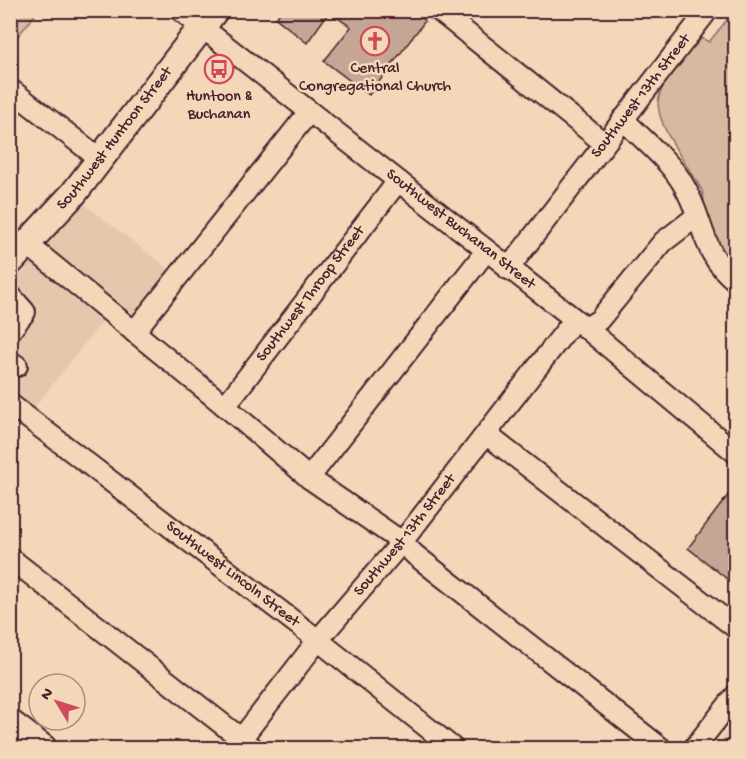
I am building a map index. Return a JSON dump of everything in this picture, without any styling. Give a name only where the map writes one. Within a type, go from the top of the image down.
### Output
[{"type":"main road","name":"Southwest Huntoon Street","points":[[19,253],[74,193],[208,19]]},
{"type":"main road","points":[[10,723],[43,748]]},
{"type":"street","name":"Southwest Buchanan Street","points":[[180,10],[208,19],[309,112],[580,324],[735,453]]},
{"type":"street","points":[[438,10],[604,143]]},
{"type":"street","name":"Southwest 13th Street","points":[[508,269],[706,11]]},
{"type":"street","points":[[10,89],[100,159]]},
{"type":"street","points":[[134,332],[309,112]]},
{"type":"street","points":[[623,119],[664,160],[683,183],[714,259],[735,281]]},
{"type":"street","name":"Southwest Throop Street","points":[[225,406],[398,181]]},
{"type":"street","name":"Southwest 13th Street","points":[[243,745],[318,640],[402,542],[486,434],[580,324],[599,320],[663,242],[697,216]]},
{"type":"street","points":[[309,478],[486,251]]},
{"type":"street","points":[[19,253],[134,332],[309,478],[402,542],[433,570],[661,748]]},
{"type":"street","points":[[10,295],[25,312],[10,331]]},
{"type":"street","name":"Southwest Lincoln Street","points":[[10,404],[318,640],[453,748]]},
{"type":"street","points":[[486,434],[735,628]]},
{"type":"street","points":[[10,558],[243,745]]},
{"type":"street","points":[[694,748],[735,695]]},
{"type":"shaded area","points":[[10,11],[38,11],[11,45]]},
{"type":"shaded area","points":[[729,11],[735,11],[735,265],[716,239],[707,217],[702,191],[667,132],[658,108],[659,97],[671,73],[702,38],[709,42],[731,15]]},
{"type":"shaded area","points":[[83,203],[183,280],[135,341],[105,318],[34,408],[11,389],[10,286]]},
{"type":"shaded area","points":[[735,721],[735,748],[714,748]]},
{"type":"building","name":"Central Congregational Church","points":[[282,10],[411,10],[425,21],[369,95],[324,61],[351,27],[329,12],[307,43],[276,18]]},
{"type":"building","points":[[735,486],[735,585],[688,548]]},
{"type":"place","name":"Central Congregational Church","points":[[375,41]]},
{"type":"place","name":"Huntoon & Buchanan","points":[[219,69]]}]
